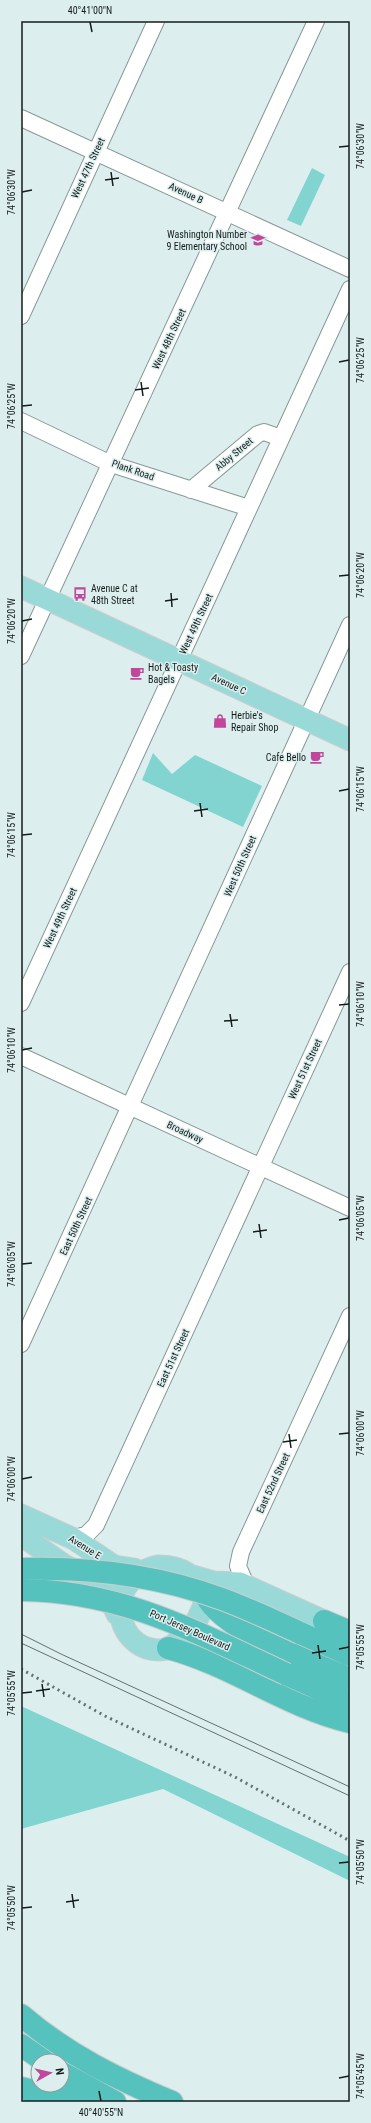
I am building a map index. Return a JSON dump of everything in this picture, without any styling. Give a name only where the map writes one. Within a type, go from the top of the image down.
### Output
[{"type":"highway","points":[[21,1569],[71,1568],[148,1578],[221,1599],[350,1655]]},
{"type":"highway","name":"Port Jersey Boulevard","points":[[21,1590],[85,1595],[142,1609],[350,1703]]},
{"type":"highway","points":[[206,1596],[217,1612],[256,1637],[350,1680]]},
{"type":"highway","points":[[324,1620],[350,1632]]},
{"type":"highway","points":[[185,1636],[200,1629],[212,1628],[256,1637]]},
{"type":"highway","points":[[168,1648],[195,1656],[307,1707],[350,1722]]},
{"type":"highway","points":[[21,2014],[51,2039],[88,2063],[127,2083],[172,2102]]},
{"type":"highway","points":[[21,2045],[32,2053]]},
{"type":"highway","points":[[70,2077],[115,2102]]},
{"type":"highway","points":[[21,2088],[78,2102]]},
{"type":"main road","name":"Avenue C","points":[[21,587],[350,740]]},
{"type":"main road","name":"Avenue E","points":[[21,1515],[74,1539],[114,1566],[130,1569],[150,1568]]},
{"type":"main road","points":[[21,1535],[102,1587],[122,1623],[134,1639],[142,1645],[151,1648],[168,1648],[185,1636],[200,1613],[206,1596],[193,1576]]},
{"type":"main road","points":[[122,1623],[120,1604],[122,1594],[133,1578],[150,1568],[169,1566],[193,1576],[214,1582],[246,1585],[324,1620]]},
{"type":"street","name":"West 47th Street","points":[[21,316],[156,21]]},
{"type":"street","name":"West 48th Street","points":[[21,656],[46,599],[112,464],[316,21]]},
{"type":"street","name":"Avenue B","points":[[21,118],[350,268]]},
{"type":"street","name":"West 49th Street","points":[[21,1003],[350,289]]},
{"type":"street","name":"Plank Road","points":[[21,420],[112,464],[249,508]]},
{"type":"street","name":"Abby Street","points":[[191,490],[258,434],[264,432],[281,438]]},
{"type":"street","name":"West 50th Street","points":[[130,1107],[350,625]]},
{"type":"street","points":[[21,977],[39,964]]},
{"type":"street","name":"West 51st Street","points":[[261,1167],[350,972]]},
{"type":"street","name":"Broadway","points":[[21,1056],[350,1208]]},
{"type":"street","name":"East 50th Street","points":[[21,1344],[130,1107]]},
{"type":"street","name":"East 51st Street","points":[[74,1539],[87,1534],[96,1525],[261,1167]]},
{"type":"street","name":"East 52nd Street","points":[[246,1585],[238,1566],[241,1552],[350,1316]]},
{"type":"street","points":[[324,1620],[350,1619]]},
{"type":"shaded area","points":[[312,168],[325,175],[301,226],[287,220]]},
{"type":"shaded area","points":[[153,753],[172,774],[195,755],[262,786],[243,827],[142,780]]},
{"type":"shaded area","points":[[21,1706],[350,1857],[350,1881],[163,1789],[21,1829]]},
{"type":"tram line","points":[[21,1634],[61,1654],[350,1787]]},
{"type":"tram line","points":[[21,1643],[350,1796]]},
{"type":"railway","points":[[21,1669],[105,1716],[235,1777],[350,1841]]},
{"type":"place","name":"Washington Number 9 Elementary School","points":[[258,240]]},
{"type":"place","name":"Avenue C at 48th Street","points":[[80,594]]},
{"type":"place","name":"Hot & Toasty Bagels","points":[[137,673]]},
{"type":"place","name":"Herbie's Repair Shop","points":[[220,721]]},
{"type":"place","name":"Cafe Bello","points":[[317,757]]}]
